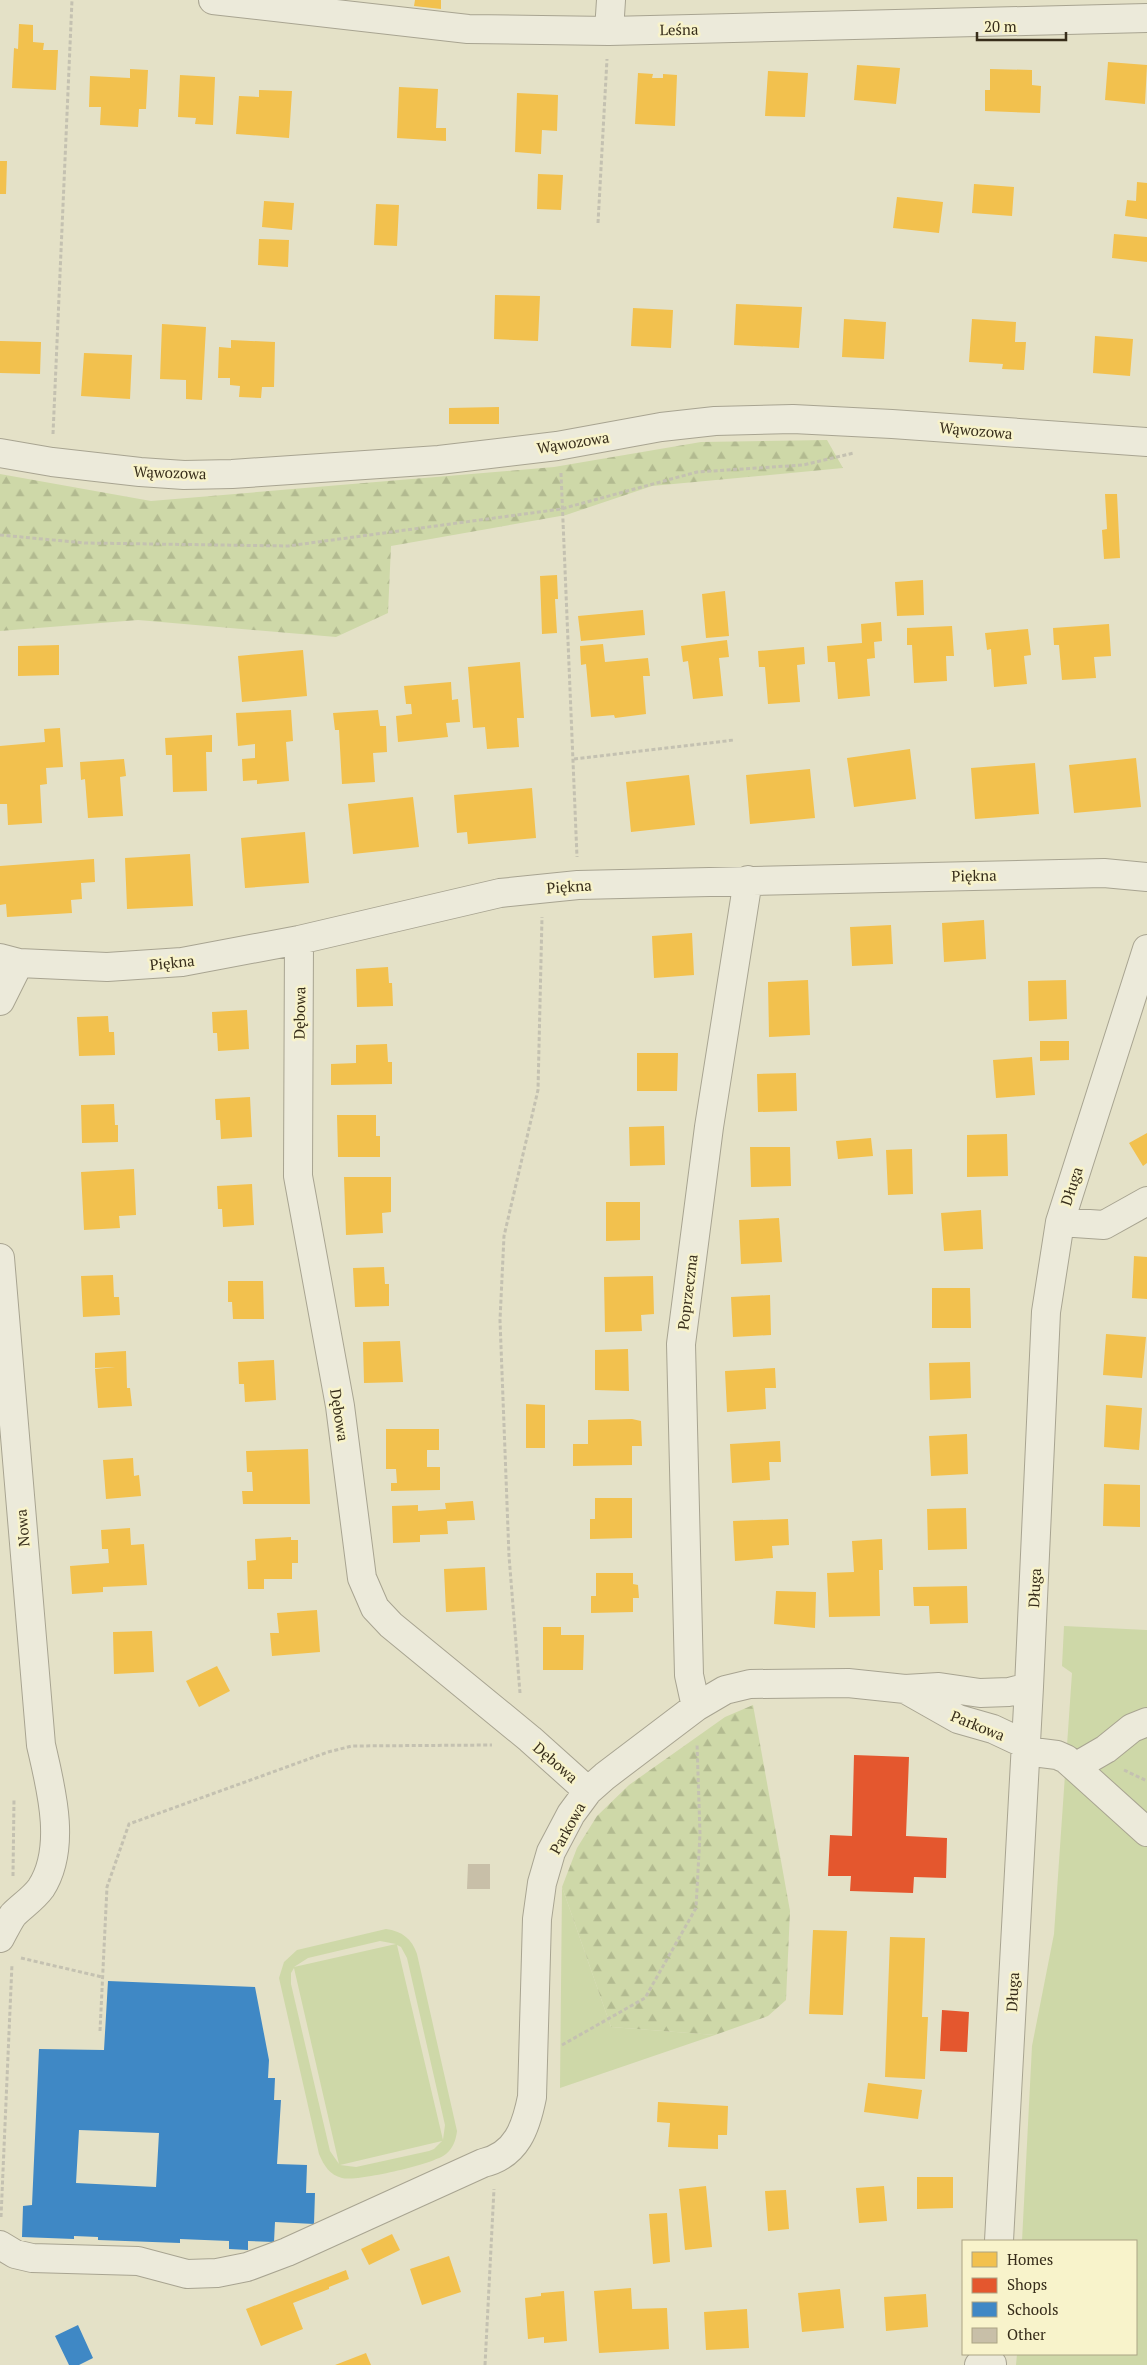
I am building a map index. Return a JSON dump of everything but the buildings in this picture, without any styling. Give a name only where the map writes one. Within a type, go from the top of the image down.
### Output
[{"type":"street","name":"Leśna","points":[[213,0],[468,30],[609,31],[1147,18]]},
{"type":"street","points":[[609,31],[611,0]]},
{"type":"street","name":"Wąwozowa","points":[[0,452],[52,462],[140,472],[184,475],[232,474],[438,460],[556,446],[661,427],[715,421],[783,419],[892,424],[1147,442]]},
{"type":"street","name":"Piękna","points":[[10,961],[107,967],[182,962],[299,940],[500,893],[578,885],[1104,873],[1147,877]]},
{"type":"street","name":"Poprzeczna","points":[[696,1707],[689,1675],[681,1344],[709,1127],[748,880]]},
{"type":"street","name":"Dębowa","points":[[299,940],[298,1176],[340,1406],[362,1578],[375,1608],[391,1625],[527,1737],[588,1791]]},
{"type":"street","name":"Długa","points":[[999,2240],[1029,1687],[1046,1312],[1060,1222],[1147,949]]},
{"type":"street","points":[[0,1001],[10,961]]},
{"type":"street","points":[[1060,1222],[1104,1225],[1147,1201]]},
{"type":"street","name":"Nowa","points":[[0,1258],[8,1464],[41,1745],[53,1797],[54,1853],[52,1865],[39,1890],[12,1916],[6,1947]]},
{"type":"street","name":"Parkowa","points":[[2,2235],[14,2254],[32,2258],[138,2262],[188,2274],[217,2273],[247,2267],[287,2252],[489,2162],[519,2141],[528,2120],[532,2096],[537,1919],[542,1883],[551,1852],[571,1814],[588,1791],[605,1776],[696,1707],[725,1690],[750,1684],[848,1683],[905,1689],[939,1687],[990,1693],[1009,1692],[1029,1687]]},
{"type":"street","name":"Parkowa","points":[[905,1689],[958,1719],[993,1729],[1025,1748],[1057,1755],[1075,1767],[1147,1832]]},
{"type":"street","points":[[1075,1767],[1106,1750],[1132,1728],[1147,1722]]},
{"type":"path","points":[[52,462],[72,0]]},
{"type":"path","points":[[598,223],[609,31]]},
{"type":"path","points":[[0,535],[85,543],[288,546],[561,509],[697,472],[803,464],[855,452]]},
{"type":"path","points":[[561,465],[561,509],[574,759],[578,885]]},
{"type":"path","points":[[574,759],[734,740]]},
{"type":"path","points":[[100,2031],[107,1887],[129,1824],[328,1752],[352,1746],[506,1745],[527,1737],[509,1556],[500,1320],[504,1236],[538,1090],[543,888]]},
{"type":"path","points":[[557,2047],[646,1998],[696,1908],[700,1834],[696,1707]]},
{"type":"path","points":[[2,2235],[6,1947]]},
{"type":"path","points":[[486,2365],[489,2162]]},
{"type":"green space","points":[[827,440],[843,468],[652,486],[566,515],[391,546],[388,613],[336,637],[138,620],[0,631],[0,474],[151,501],[554,467],[701,442]]},
{"type":"green space","points":[[1064,1626],[1147,1630],[1147,2365],[1016,2365],[1017,2355],[1137,2355],[1137,2240],[1022,2240],[1032,2046],[1054,1934],[1072,1673],[1062,1666]]},
{"type":"green space","points":[[753,1705],[790,1911],[786,2000],[768,2016],[715,2035],[611,2027],[562,1887],[577,1848],[597,1816],[629,1785],[725,1717]]},
{"type":"green space","points":[[562,1887],[611,2027],[715,2035],[560,2088]]},
{"type":"green space","points":[[386,1929],[402,1934],[412,1944],[417,1954],[457,2131],[454,2144],[446,2154],[427,2163],[412,2167],[350,2179],[334,2175],[325,2166],[319,2154],[279,1978],[284,1962],[297,1950]],"holes":[[[380,1941],[396,1944],[294,1967],[308,1958]],[[397,1945],[401,1947],[407,1958],[445,2125],[443,2140]],[[294,1968],[339,2164],[330,2151],[291,1984],[291,1973]],[[442,2141],[429,2151],[356,2167],[340,2165]]]}]
